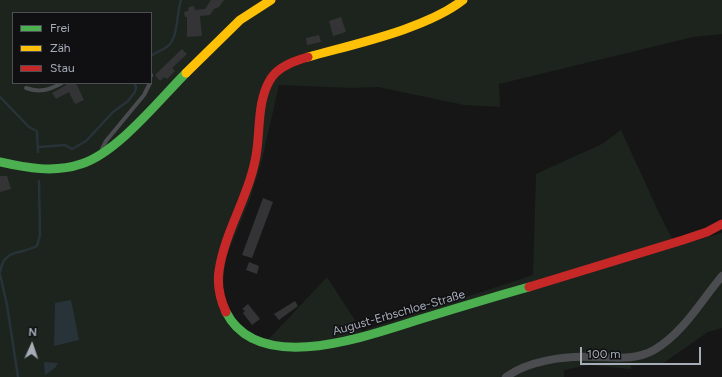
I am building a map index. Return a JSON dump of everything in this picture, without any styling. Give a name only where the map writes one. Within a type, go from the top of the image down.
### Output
[{"type":"main road","points":[[0,162],[35,167],[65,167],[79,165],[108,151],[234,24],[259,5],[271,0]]},
{"type":"main road","name":"August-Erbschloe-Straße","points":[[463,0],[451,10],[389,32],[300,59],[275,72],[264,97],[257,151],[249,183],[220,262],[218,279],[220,298],[226,316],[232,326],[254,341],[264,345],[285,348],[328,346],[349,341],[683,240],[707,232],[722,224]]},
{"type":"street","points":[[506,377],[520,368],[542,362],[588,356],[626,358],[640,356],[653,350],[686,324],[722,276]]},
{"type":"lane","points":[[26,88],[35,91],[49,90],[60,84]]},
{"type":"lane","points":[[99,156],[106,141],[144,95],[150,84]]},
{"type":"shaded area","points":[[0,0],[722,0],[722,34],[693,37],[499,84],[500,107],[464,105],[378,87],[352,88],[279,85],[262,160],[250,199],[225,260],[223,289],[231,316],[252,335],[268,340],[327,277],[362,331],[533,275],[536,174],[602,144],[621,130],[676,246],[722,233],[722,328],[708,332],[662,364],[631,366],[631,369],[588,365],[564,370],[564,377],[0,377]]},
{"type":"shaded area","points":[[71,300],[79,340],[54,346],[55,303]]},
{"type":"shaded area","points":[[44,362],[58,363],[55,368],[45,375]]},
{"type":"building","points":[[211,0],[224,0],[210,15],[200,16],[202,36],[187,37],[187,17],[185,17],[184,12],[188,11],[189,7],[194,6],[195,10],[205,9]]},
{"type":"building","points":[[341,17],[346,32],[333,36],[329,21]]},
{"type":"building","points":[[319,35],[321,42],[307,45],[306,38]]},
{"type":"building","points":[[182,49],[187,54],[172,68],[175,71],[167,79],[164,77],[160,81],[155,75]]},
{"type":"building","points":[[76,84],[84,100],[75,104],[69,92],[56,99],[52,93],[66,85]]},
{"type":"building","points":[[0,176],[7,176],[11,189],[0,192]]},
{"type":"building","points":[[263,198],[273,202],[252,258],[242,255]]},
{"type":"building","points":[[249,262],[259,266],[257,274],[246,270]]},
{"type":"building","points":[[295,301],[298,306],[279,320],[274,314]]},
{"type":"building","points":[[248,304],[260,319],[252,325],[243,313],[245,311],[242,309]]},
{"type":"waterway","points":[[152,55],[172,42],[176,31],[181,0]]},
{"type":"waterway","points":[[39,147],[65,145],[72,149],[86,141],[113,112],[128,101],[135,92],[136,87],[134,84]]},
{"type":"waterway","points":[[0,97],[29,127],[37,131],[38,152]]},
{"type":"waterway","points":[[0,272],[2,264],[9,256],[37,246],[40,235],[39,181]]},
{"type":"waterway","points":[[0,274],[7,305],[18,377]]},
{"type":"traffic: fast","points":[[0,162],[30,168],[51,169],[71,167],[95,158],[109,149],[137,124],[186,73]]},
{"type":"traffic: fast","points":[[226,312],[242,332],[263,343],[288,347],[316,346],[373,334],[529,287]]},
{"type":"traffic: slow","points":[[186,73],[240,20],[271,0]]},
{"type":"traffic: slow","points":[[308,57],[368,41],[410,27],[448,10],[463,0]]},
{"type":"traffic: jam","points":[[226,312],[222,302],[218,281],[219,271],[222,255],[250,180],[254,165],[263,96],[270,80],[277,71],[308,57]]},
{"type":"traffic: jam","points":[[529,287],[683,240],[707,232],[722,224]]}]
